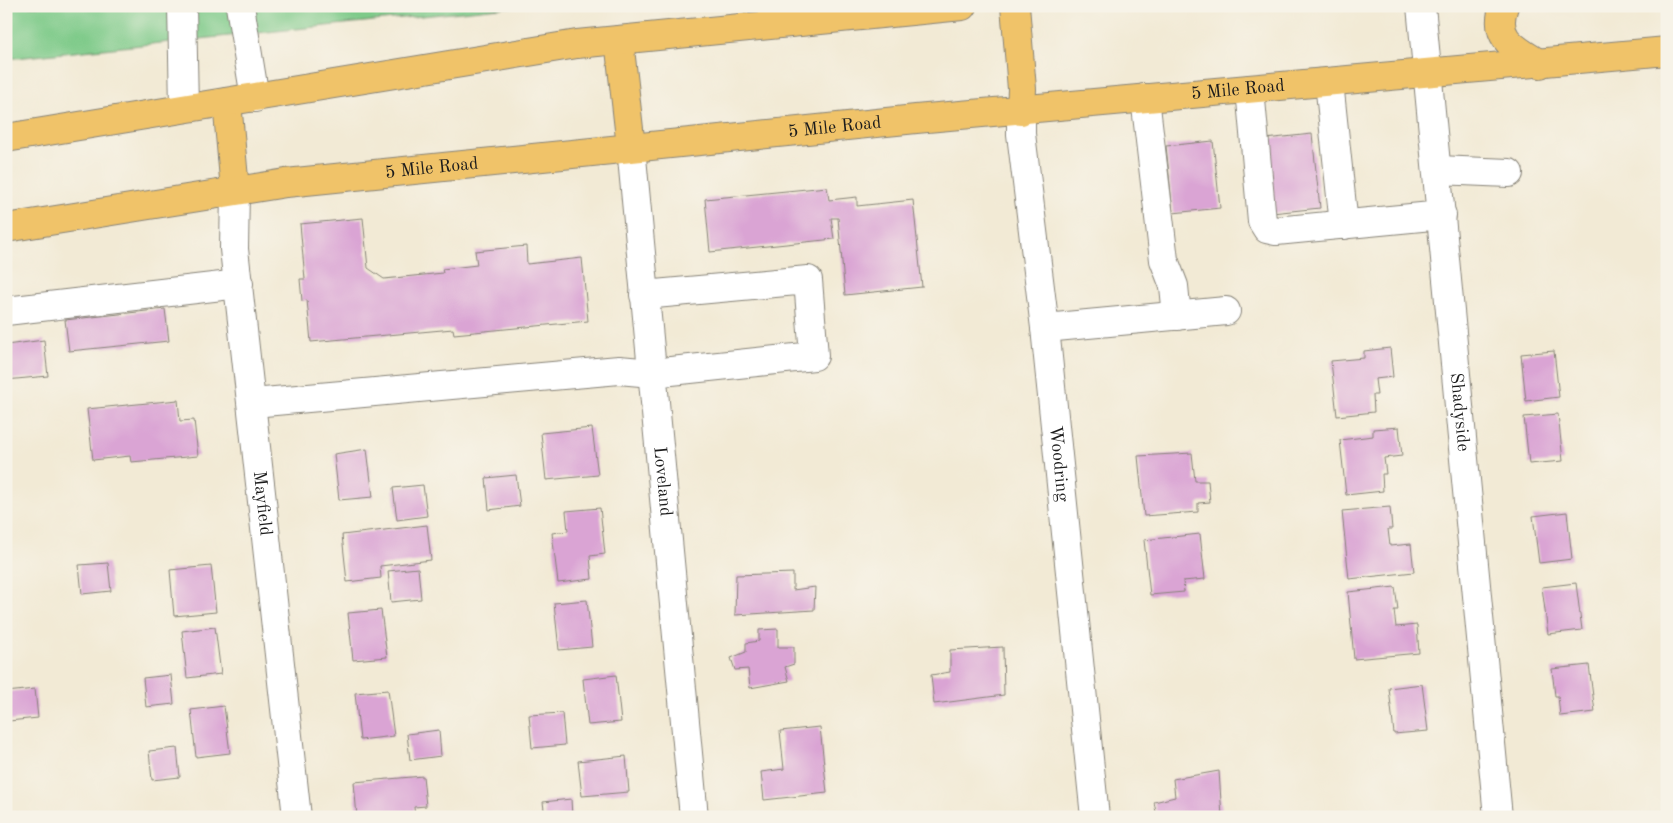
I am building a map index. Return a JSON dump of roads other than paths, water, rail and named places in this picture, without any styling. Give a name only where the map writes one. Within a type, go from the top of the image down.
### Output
[{"type":"main road","points":[[6,138],[255,98],[483,58],[619,40],[914,8],[962,6]]},
{"type":"main road","points":[[1015,6],[1022,89],[1021,111]]},
{"type":"main road","points":[[1504,6],[1500,21],[1503,37],[1514,48],[1540,64]]},
{"type":"main road","points":[[619,40],[630,147]]},
{"type":"main road","name":"5 Mile Road","points":[[6,228],[286,183],[630,147],[1667,51]]},
{"type":"main road","points":[[227,102],[235,190]]},
{"type":"street","points":[[182,6],[184,108]]},
{"type":"street","points":[[240,6],[255,98]]},
{"type":"street","name":"Shadyside","points":[[1421,6],[1429,74],[1498,817]]},
{"type":"street","points":[[1329,82],[1344,225]]},
{"type":"street","points":[[1250,89],[1262,221],[1267,229],[1276,231],[1442,215]]},
{"type":"street","points":[[1145,98],[1162,247],[1164,260],[1174,286],[1177,316]]},
{"type":"street","name":"Woodring","points":[[1021,111],[1020,134],[1045,328],[1095,817]]},
{"type":"street","name":"Loveland","points":[[630,147],[694,817]]},
{"type":"street","points":[[1438,170],[1508,173]]},
{"type":"street","name":"Mayfield","points":[[235,190],[234,249],[253,403],[297,817]]},
{"type":"street","points":[[253,403],[619,370],[652,373],[814,356],[808,280],[644,295]]},
{"type":"street","points":[[6,312],[239,284]]},
{"type":"street","points":[[1045,328],[1226,311]]}]
